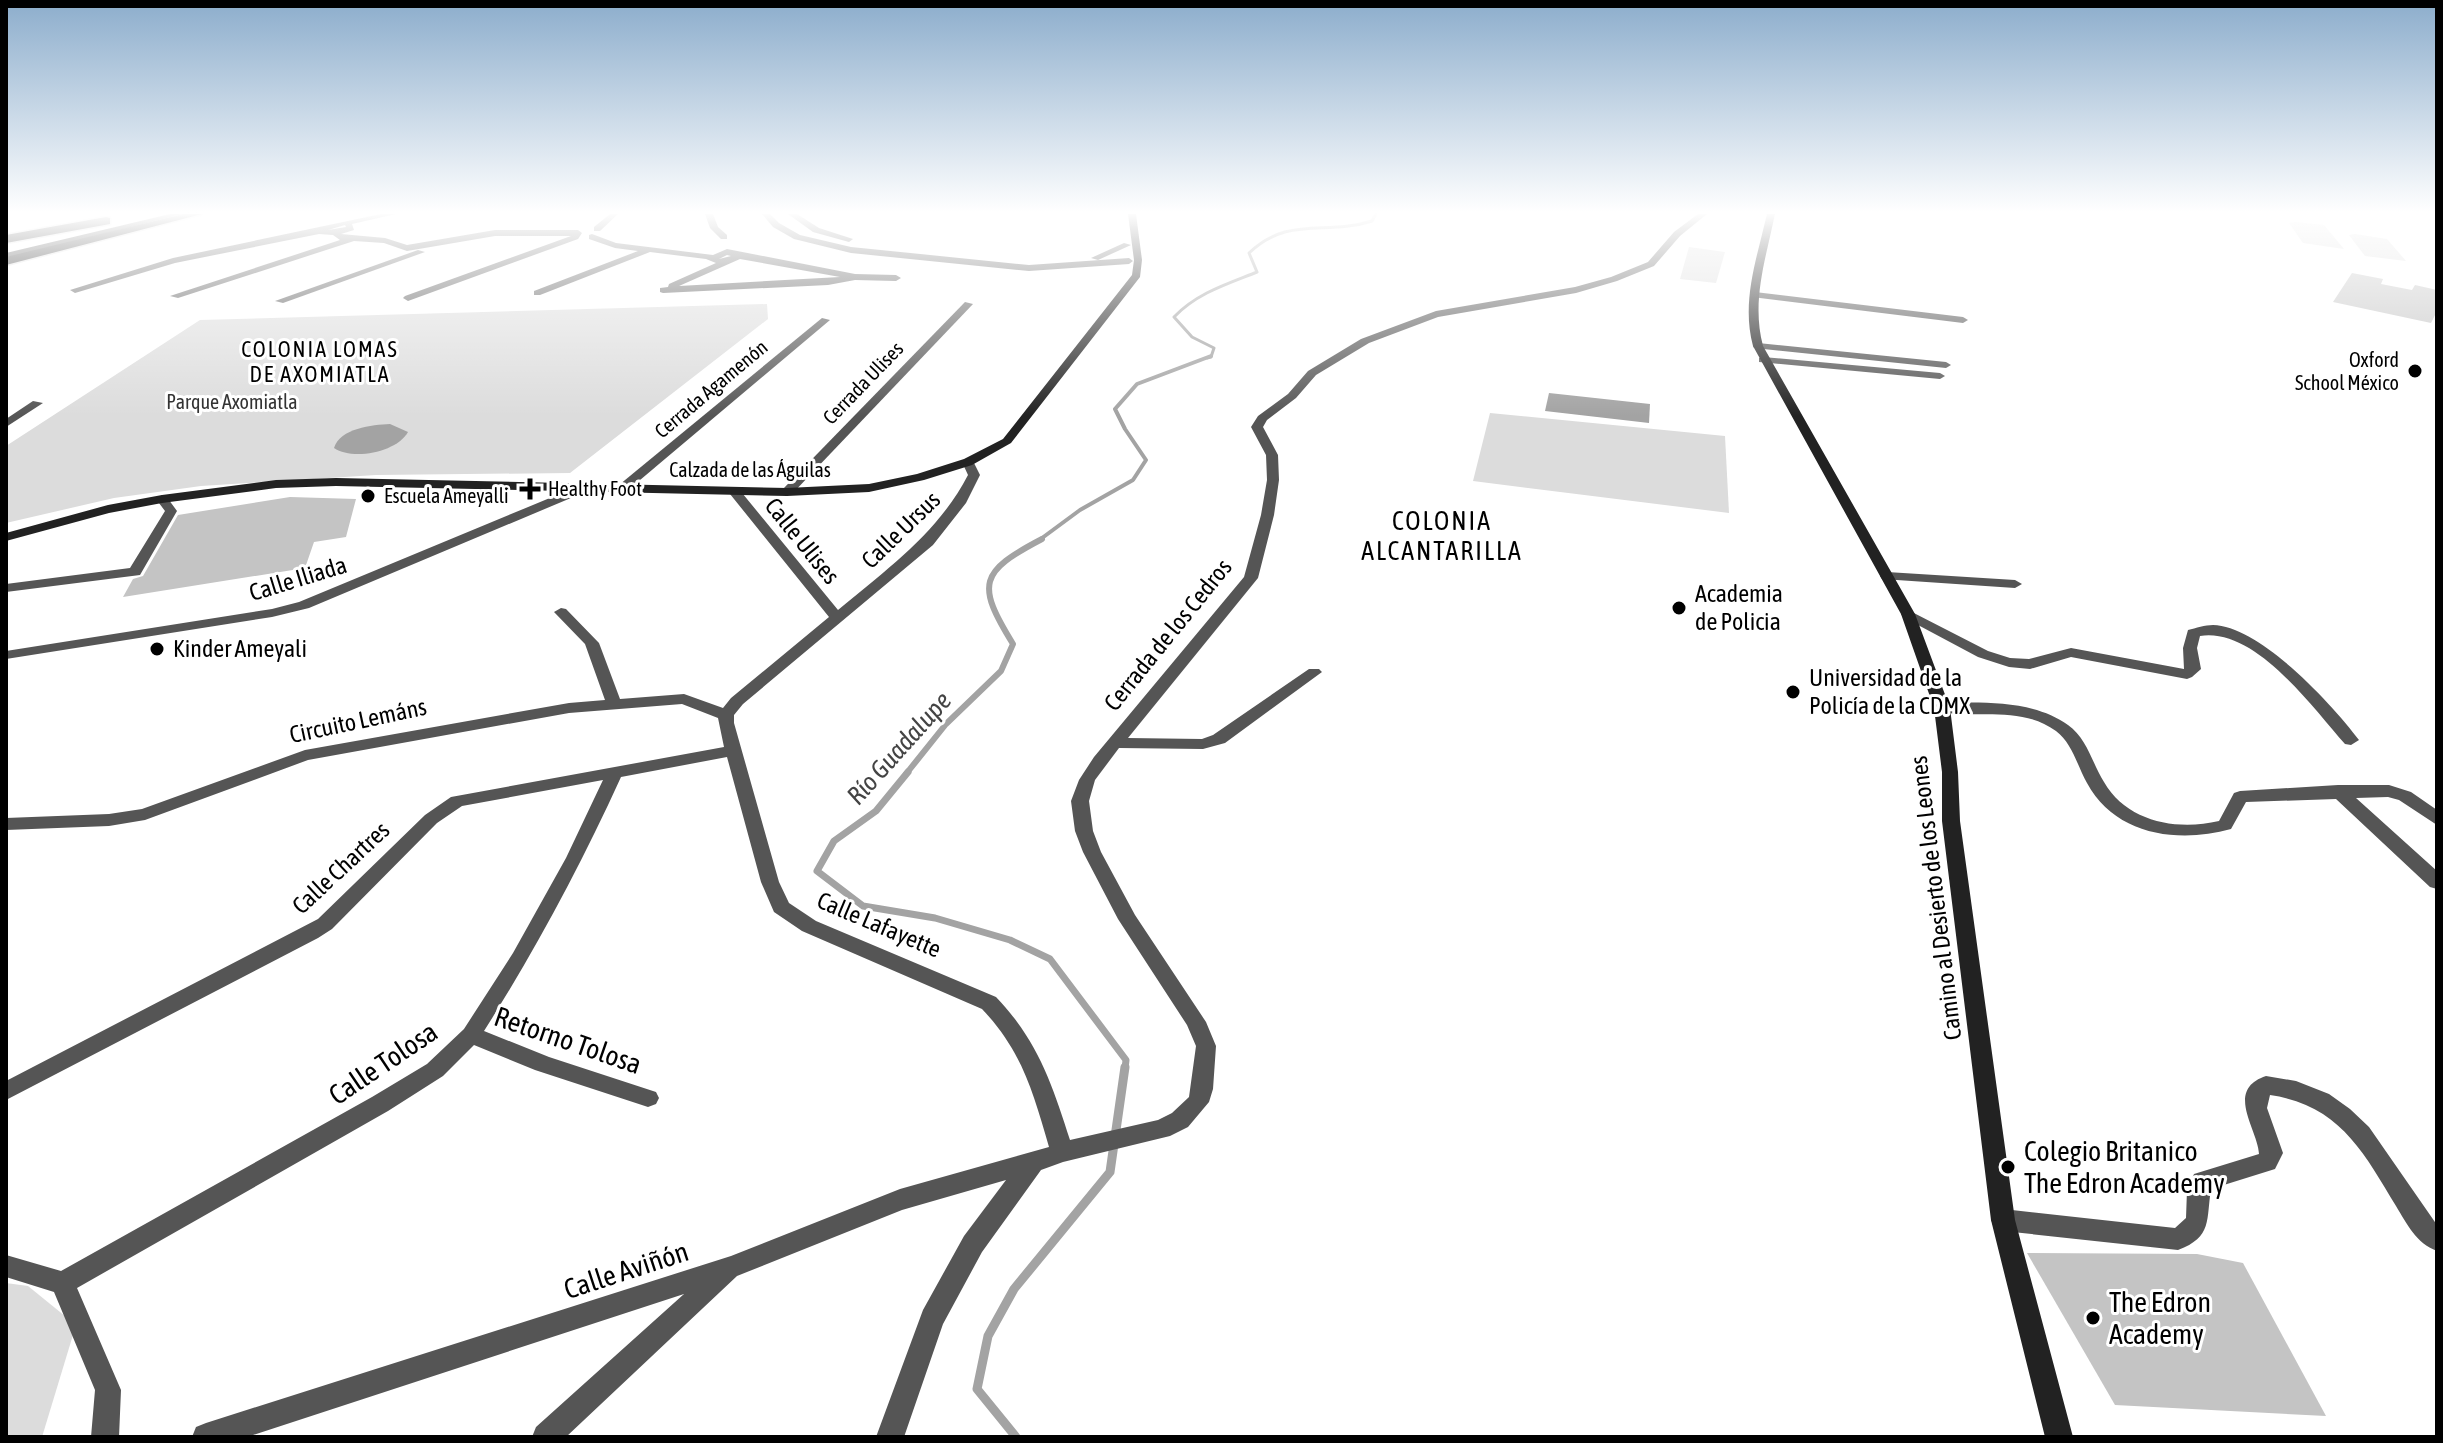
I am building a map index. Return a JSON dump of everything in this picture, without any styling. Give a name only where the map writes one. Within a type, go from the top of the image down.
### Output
[{"type":"main road","points":[[1127,281],[1127,286]]},
{"type":"main road","name":"Calzada de las Águilas","points":[[6,537],[108,509],[276,484],[336,482],[787,492],[869,488],[968,462],[1007,441],[1131,281]]},
{"type":"main road","name":"Camino al Desierto de los Leones","points":[[1758,281],[1751,309],[1751,328],[1763,360],[1908,614],[1942,708],[1950,772],[1951,821],[2003,1220]]},
{"type":"main road","points":[[2003,1220],[2059,1437]]},
{"type":"street","points":[[75,290],[104,281]]},
{"type":"street","points":[[175,296],[221,281]]},
{"type":"street","points":[[280,301],[336,281]]},
{"type":"street","points":[[408,298],[453,281]]},
{"type":"street","points":[[537,293],[567,281]]},
{"type":"street","points":[[681,281],[663,290],[832,281]]},
{"type":"street","name":"Cerrada de los Cedros","points":[[1066,1151],[1162,1129],[1180,1120],[1198,1102],[1206,1066],[1206,1046],[1196,1022],[1128,919],[1084,831],[1080,801],[1087,780],[1114,743],[1251,578],[1263,542],[1264,519],[1276,476],[1272,455],[1257,427],[1262,418],[1292,396],[1312,373],[1365,341],[1436,314],[1576,290],[1606,281]]},
{"type":"street","points":[[1755,295],[1963,320]]},
{"type":"street","name":"Cerrada Ulises","points":[[787,492],[968,304]]},
{"type":"street","name":"Cerrada Agamenón","points":[[623,488],[825,320]]},
{"type":"street","points":[[1758,346],[1943,370],[1763,360]]},
{"type":"street","points":[[6,424],[37,403]]},
{"type":"street","name":"Calle Ursus","points":[[837,618],[928,542],[960,503],[974,475],[968,462]]},
{"type":"street","name":"Calle Iliada","points":[[6,655],[304,605],[586,487]]},
{"type":"street","name":"Calle Ulises","points":[[734,491],[837,618]]},
{"type":"street","points":[[6,588],[135,572],[171,511],[162,499]]},
{"type":"street","points":[[1887,576],[2015,584]]},
{"type":"street","points":[[561,612],[592,643],[614,703]]},
{"type":"street","points":[[1908,614],[1983,654],[2009,662],[2030,664],[2071,652],[2187,674],[2193,669],[2190,648],[2193,633],[2203,629],[2222,632],[2249,642],[2272,657],[2351,740]]},
{"type":"street","points":[[726,715],[737,701],[837,618]]},
{"type":"street","points":[[1114,743],[1203,744],[1219,739],[1314,672]]},
{"type":"street","name":"Circuito Lemáns","points":[[6,824],[124,819],[171,806],[305,755],[480,722],[614,703],[684,699],[726,715]]},
{"type":"street","points":[[1942,708],[2001,710],[2040,717],[2059,725],[2070,735],[2100,791],[2110,802],[2142,823],[2168,830],[2209,830],[2225,825],[2240,797],[2338,791],[2377,790],[2405,796],[2437,819]]},
{"type":"street","name":"Calle Lafayette","points":[[726,715],[732,751],[770,882],[781,907],[809,926],[989,1003],[1011,1024],[1033,1058],[1066,1151]]},
{"type":"street","name":"Calle Chartres","points":[[6,1091],[325,924],[431,819],[457,801],[485,793],[732,751]]},
{"type":"street","name":"Calle Tolosa","points":[[63,1283],[435,1070],[471,1035],[520,958],[575,858],[615,772]]},
{"type":"street","points":[[2338,791],[2437,882]]},
{"type":"street","name":"Retorno Tolosa","points":[[471,1035],[543,1064],[648,1098]]},
{"type":"street","points":[[2003,1220],[2178,1239],[2191,1231],[2198,1221],[2198,1188],[2202,1181],[2267,1162],[2272,1153],[2255,1106],[2257,1095],[2266,1085],[2284,1086],[2327,1101],[2352,1121],[2423,1228],[2437,1240]]},
{"type":"street","name":"Calle Aviñón","points":[[206,1437],[731,1267],[900,1200],[1066,1151]]},
{"type":"street","points":[[890,1437],[932,1319],[973,1244],[1033,1163]]},
{"type":"street","points":[[6,1266],[63,1283],[108,1390],[105,1437]]},
{"type":"street","points":[[546,1437],[731,1267]]},
{"type":"green space","name":"Parque Axomiatla","points":[[767,304],[768,319],[570,473],[376,475],[201,486],[114,498],[6,523],[6,446],[200,320]]},
{"type":"green space","points":[[1490,413],[1725,436],[1729,513],[1473,481]]},
{"type":"green space","points":[[6,1283],[28,1286],[76,1325],[42,1437],[6,1437]]},
{"type":"shaded area","points":[[1549,393],[1650,404],[1649,423],[1545,411]]},
{"type":"shaded area","points":[[390,424],[408,432],[385,449],[352,454],[334,448],[337,441],[350,432]]},
{"type":"building","points":[[2347,281],[2382,281],[2381,284],[2412,290],[2415,285],[2437,290],[2437,311],[2431,323],[2333,302]]},
{"type":"building","name":"Escuela Ameyalli","points":[[290,497],[356,499],[346,537],[314,542],[305,568],[123,597],[133,579],[143,576],[178,515]]},
{"type":"building","points":[[2027,1253],[2197,1254],[2243,1263],[2326,1416],[2115,1405]]},
{"type":"waterway","name":"Río Guadalupe","points":[[1207,358],[1211,357],[1214,348],[1192,337],[1174,317],[1192,302],[1234,281]]},
{"type":"waterway","name":"Río Guadalupe","points":[[1038,541],[1080,510],[1133,480],[1146,460],[1115,409],[1137,384],[1211,356]]},
{"type":"waterway","name":"Río Guadalupe","points":[[906,774],[946,724],[1001,671],[1013,644],[993,607],[990,581],[1006,561],[1042,539]]},
{"type":"waterway","name":"Río Guadalupe","points":[[908,772],[876,811],[834,841],[817,871],[863,906],[935,918],[1010,940],[1050,959],[1126,1060],[1125,1069]]},
{"type":"waterway","name":"Río Guadalupe","points":[[1016,1437],[977,1389],[988,1336],[1014,1289],[1110,1172],[1125,1067]]},
{"type":"place","name":"Oxford School México","points":[[2415,371]]},
{"type":"place","name":"Healthy Foot","points":[[530,489]]},
{"type":"place","name":"Escuela Ameyalli","points":[[368,496]]},
{"type":"place","name":"Academia de Policia","points":[[1679,608]]},
{"type":"place","name":"Kinder Ameyali","points":[[157,649]]},
{"type":"place","name":"Universidad de la Policía de la CDMX","points":[[1793,692]]},
{"type":"place","name":"Colegio Britanico The Edron Academy","points":[[2008,1167]]},
{"type":"place","name":"The Edron Academy","points":[[2093,1318]]},
{"type":"district","name":"COLONIA LOMAS DE AXOMIATLA","points":[[320,362]]},
{"type":"district","name":"COLONIA ALCANTARILLA","points":[[1442,536]]}]
